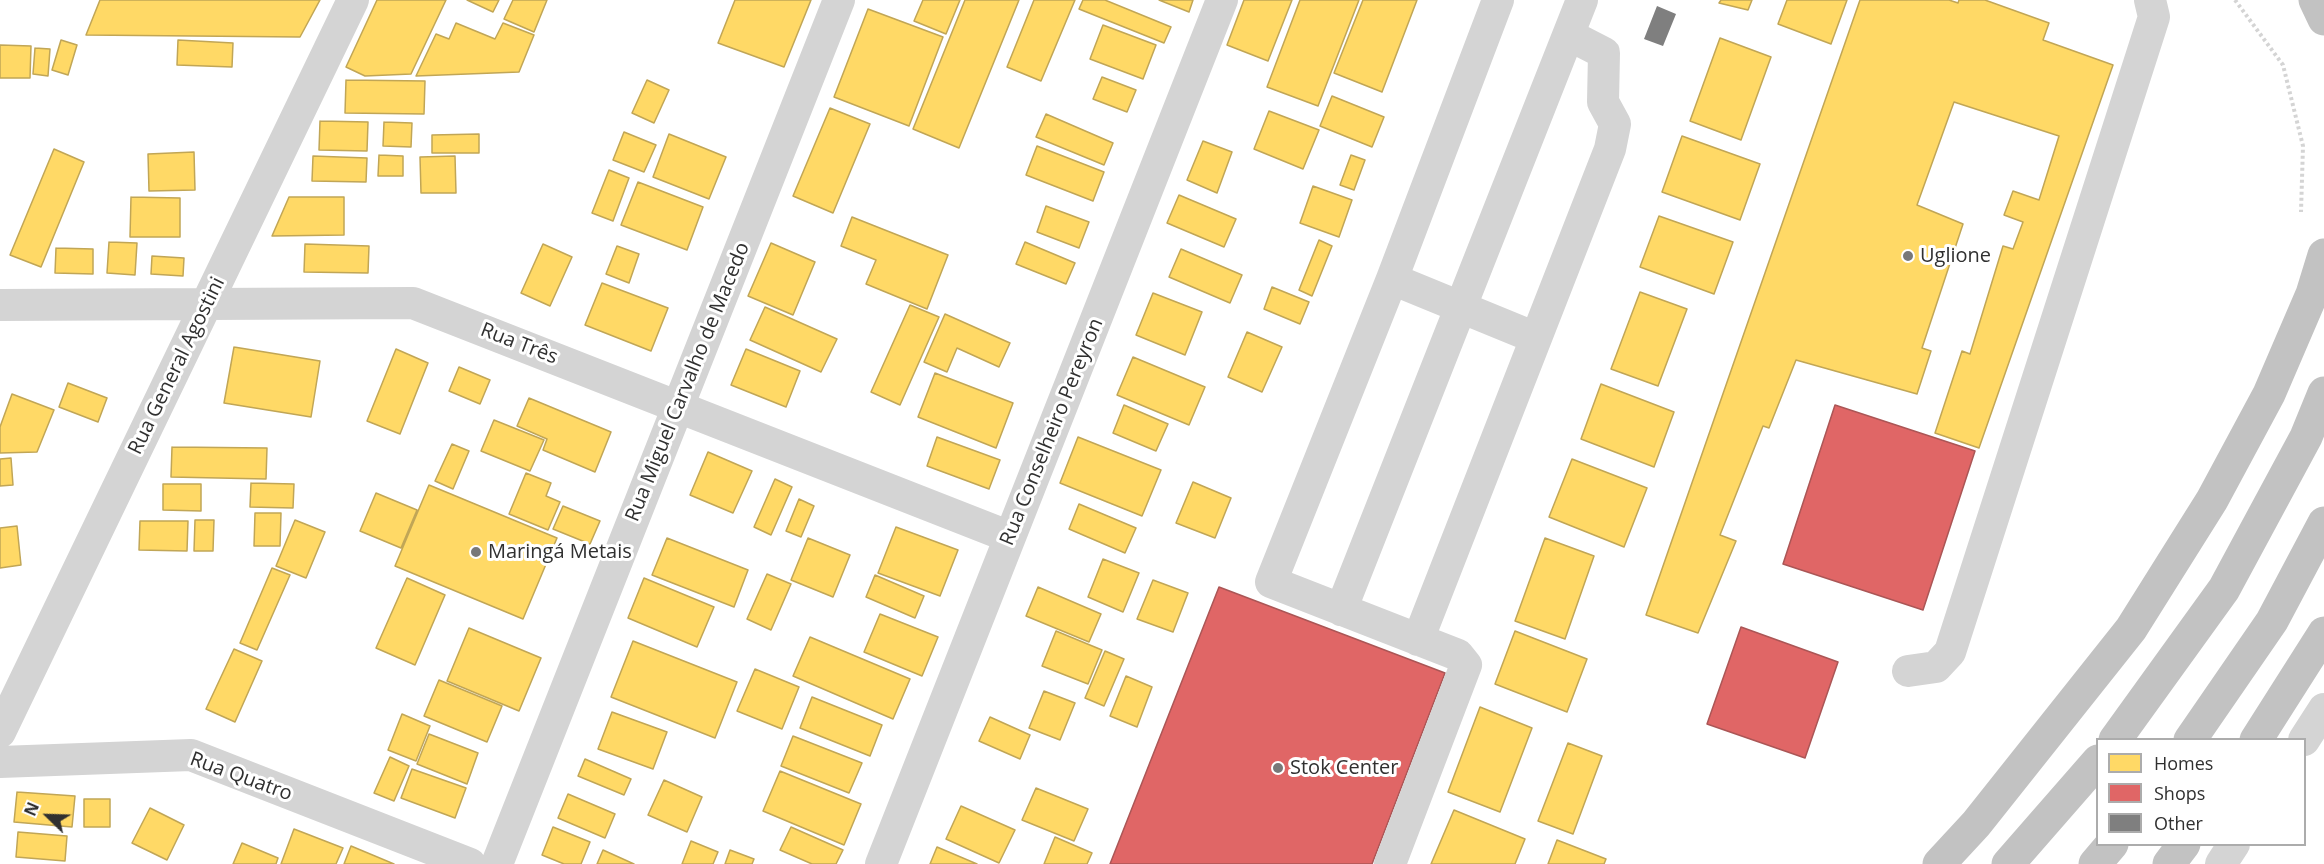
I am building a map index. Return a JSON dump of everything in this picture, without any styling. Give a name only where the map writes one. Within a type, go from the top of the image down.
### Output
[{"type":"highway","points":[[2315,0],[2324,19]]},
{"type":"highway","points":[[1939,864],[1976,824],[2131,629],[2212,500],[2269,394],[2312,294],[2324,255]]},
{"type":"highway","points":[[2116,738],[2224,590],[2306,437],[2324,393]]},
{"type":"highway","points":[[2191,738],[2272,621],[2324,522]]},
{"type":"highway","points":[[2257,738],[2324,633]]},
{"type":"highway","points":[[2008,864],[2096,762]]},
{"type":"highway","points":[[2096,864],[2110,846]]},
{"type":"highway","points":[[2169,864],[2182,846]]},
{"type":"street","name":"Rua General Agostini","points":[[0,732],[353,0]]},
{"type":"street","name":"Rua Miguel Carvalho de Macedo","points":[[496,864],[839,0]]},
{"type":"street","name":"Rua Conselheiro Pereyron","points":[[881,864],[1222,0]]},
{"type":"street","points":[[1390,864],[1466,665],[1458,655],[1271,582],[1392,279],[1498,0]]},
{"type":"street","points":[[1341,610],[1582,0]]},
{"type":"street","points":[[1908,672],[1936,667],[1950,651],[2154,17],[2150,0]]},
{"type":"street","points":[[1418,640],[1610,149],[1615,124],[1603,102],[1604,53],[1569,35]]},
{"type":"street","points":[[1392,279],[1536,338]]},
{"type":"street","name":"Rua Três","points":[[0,305],[413,303],[1010,537]]},
{"type":"street","points":[[2305,738],[2324,709]]},
{"type":"street","name":"Rua Quatro","points":[[0,762],[190,755],[470,864]]},
{"type":"street","points":[[2221,864],[2233,846]]},
{"type":"path","points":[[2235,0],[2283,65],[2303,146],[2301,212]]},
{"type":"building: Homes","points":[[100,0],[320,0],[300,37],[86,35]]},
{"type":"building: Homes","points":[[377,0],[446,0],[411,74],[365,76],[346,67]]},
{"type":"building: Homes","points":[[467,0],[499,0],[493,12]]},
{"type":"building: Homes","points":[[513,0],[547,0],[534,32],[504,19]]},
{"type":"building: Homes","points":[[735,0],[811,0],[784,67],[718,43]]},
{"type":"building: Homes","points":[[923,0],[960,0],[946,34],[914,21]]},
{"type":"building: Homes","points":[[965,0],[1019,0],[959,148],[913,129]]},
{"type":"building: Homes","points":[[1034,0],[1075,0],[1041,81],[1007,67]]},
{"type":"building: Homes","points":[[1083,0],[1105,0],[1171,27],[1164,43],[1079,9]]},
{"type":"building: Homes","points":[[1159,0],[1193,0],[1189,12]]},
{"type":"building: Homes","points":[[1244,0],[1292,0],[1268,61],[1227,45]]},
{"type":"building: Homes","points":[[1300,0],[1359,0],[1318,106],[1267,87]]},
{"type":"building: Homes","points":[[1363,0],[1417,0],[1382,92],[1334,73]]},
{"type":"building: Homes","points":[[1721,0],[1752,0],[1748,10],[1719,3]]},
{"type":"building: Homes","points":[[1787,0],[1847,0],[1831,44],[1778,24]]},
{"type":"building: Homes","points":[[1860,0],[1949,0],[1958,3],[1959,0],[1985,0],[2049,23],[2043,40],[2113,65],[1979,448],[1935,433],[1962,351],[1970,354],[2003,246],[2013,249],[2023,222],[2004,215],[2013,191],[2039,200],[2059,136],[1954,102],[1917,205],[1963,224],[1922,348],[1931,351],[1917,394],[1796,360],[1769,428],[1763,426],[1720,535],[1736,541],[1698,633],[1646,615]]},
{"type":"building: Homes","points":[[868,9],[943,37],[909,126],[834,97]]},
{"type":"building: Homes","points":[[456,23],[495,39],[503,23],[534,35],[519,72],[416,76],[436,34],[449,39]]},
{"type":"building: Homes","points":[[1103,25],[1156,45],[1143,79],[1090,59]]},
{"type":"building: Homes","points":[[1720,38],[1771,57],[1741,140],[1690,121]]},
{"type":"building: Homes","points":[[61,40],[77,45],[68,75],[52,70]]},
{"type":"building: Homes","points":[[178,40],[233,43],[232,67],[177,65]]},
{"type":"building: Homes","points":[[0,45],[31,46],[30,78],[0,78]]},
{"type":"building: Homes","points":[[35,48],[50,49],[48,76],[33,74]]},
{"type":"building: Homes","points":[[1102,77],[1136,90],[1127,112],[1093,99]]},
{"type":"building: Homes","points":[[346,80],[425,81],[424,114],[345,113]]},
{"type":"building: Homes","points":[[647,80],[669,90],[654,123],[632,113]]},
{"type":"building: Homes","points":[[1332,96],[1384,117],[1372,147],[1320,126]]},
{"type":"building: Homes","points":[[830,108],[870,124],[833,213],[793,196]]},
{"type":"building: Homes","points":[[1269,111],[1319,130],[1303,169],[1254,149]]},
{"type":"building: Homes","points":[[1046,114],[1113,143],[1104,165],[1036,137]]},
{"type":"building: Homes","points":[[320,121],[368,122],[367,151],[319,150]]},
{"type":"building: Homes","points":[[384,122],[412,123],[411,147],[383,146]]},
{"type":"building: Homes","points":[[624,132],[656,145],[644,172],[613,160]]},
{"type":"building: Homes","points":[[479,134],[479,153],[432,153],[432,135]]},
{"type":"building: Homes","points":[[669,134],[726,157],[709,199],[653,177]]},
{"type":"building: Homes","points":[[1682,136],[1760,164],[1740,220],[1662,192]]},
{"type":"building: Homes","points":[[1203,141],[1232,152],[1217,193],[1187,180]]},
{"type":"building: Homes","points":[[1037,146],[1104,172],[1093,201],[1026,175]]},
{"type":"building: Homes","points":[[54,149],[84,162],[41,267],[10,255]]},
{"type":"building: Homes","points":[[194,152],[195,190],[149,191],[148,154]]},
{"type":"building: Homes","points":[[379,155],[403,156],[403,176],[378,176]]},
{"type":"building: Homes","points":[[1351,155],[1365,160],[1354,190],[1340,185]]},
{"type":"building: Homes","points":[[313,156],[367,158],[366,182],[312,181]]},
{"type":"building: Homes","points":[[455,156],[456,193],[421,193],[420,157]]},
{"type":"building: Homes","points":[[609,170],[629,178],[613,221],[592,213]]},
{"type":"building: Homes","points":[[638,182],[703,207],[687,250],[621,225]]},
{"type":"building: Homes","points":[[1313,186],[1352,200],[1339,237],[1300,223]]},
{"type":"building: Homes","points":[[1179,195],[1236,219],[1224,247],[1167,223]]},
{"type":"building: Homes","points":[[131,197],[180,198],[180,237],[130,237]]},
{"type":"building: Homes","points":[[289,197],[344,197],[344,235],[272,236]]},
{"type":"building: Homes","points":[[1046,206],[1089,222],[1079,248],[1037,232]]},
{"type":"building: Homes","points":[[1659,216],[1733,242],[1714,294],[1640,267]]},
{"type":"building: Homes","points":[[852,217],[948,255],[927,309],[866,284],[876,260],[841,246]]},
{"type":"building: Homes","points":[[1319,240],[1332,246],[1312,296],[1299,290]]},
{"type":"building: Homes","points":[[109,242],[137,243],[135,275],[107,273]]},
{"type":"building: Homes","points":[[1025,242],[1075,263],[1066,284],[1016,264]]},
{"type":"building: Homes","points":[[771,243],[815,262],[793,315],[748,296]]},
{"type":"building: Homes","points":[[305,244],[369,246],[368,273],[304,272]]},
{"type":"building: Homes","points":[[543,244],[572,257],[550,306],[521,293]]},
{"type":"building: Homes","points":[[617,246],[639,254],[629,283],[606,274]]},
{"type":"building: Homes","points":[[56,248],[93,249],[93,274],[55,273]]},
{"type":"building: Homes","points":[[1181,249],[1242,275],[1230,303],[1169,277]]},
{"type":"building: Homes","points":[[152,256],[184,258],[183,276],[151,274]]},
{"type":"building: Homes","points":[[602,283],[668,308],[651,351],[585,325]]},
{"type":"building: Homes","points":[[1272,287],[1309,302],[1300,324],[1264,309]]},
{"type":"building: Homes","points":[[1640,292],[1687,309],[1658,386],[1611,369]]},
{"type":"building: Homes","points":[[1153,293],[1202,312],[1185,355],[1136,335]]},
{"type":"building: Homes","points":[[910,305],[939,317],[900,405],[871,392]]},
{"type":"building: Homes","points":[[765,307],[837,339],[821,372],[750,340]]},
{"type":"building: Homes","points":[[945,314],[1010,343],[999,367],[957,348],[947,372],[924,362]]},
{"type":"building: Homes","points":[[1247,332],[1282,347],[1262,392],[1228,377]]},
{"type":"building: Homes","points":[[234,347],[320,361],[311,417],[224,403]]},
{"type":"building: Homes","points":[[396,349],[428,363],[400,434],[367,421]]},
{"type":"building: Homes","points":[[746,349],[800,371],[786,407],[731,385]]},
{"type":"building: Homes","points":[[1133,357],[1205,387],[1189,425],[1117,395]]},
{"type":"building: Homes","points":[[459,367],[490,380],[480,404],[449,391]]},
{"type":"building: Homes","points":[[935,373],[1013,403],[996,448],[918,417]]},
{"type":"building: Homes","points":[[68,383],[107,398],[98,422],[59,407]]},
{"type":"building: Homes","points":[[1601,384],[1674,412],[1654,467],[1581,439]]},
{"type":"building: Homes","points":[[12,394],[54,410],[37,452],[0,453],[0,427]]},
{"type":"building: Homes","points":[[529,398],[611,432],[595,472],[543,450],[547,439],[517,426]]},
{"type":"building: Homes","points":[[1124,405],[1168,424],[1156,451],[1113,433]]},
{"type":"building: Homes","points":[[494,420],[544,440],[530,471],[481,451]]},
{"type":"building: Homes","points":[[937,437],[1000,460],[989,489],[927,466]]},
{"type":"building: Homes","points":[[1078,437],[1161,470],[1142,516],[1060,483]]},
{"type":"building: Homes","points":[[452,444],[469,451],[453,489],[435,481]]},
{"type":"building: Homes","points":[[172,447],[267,448],[266,479],[171,477]]},
{"type":"building: Homes","points":[[708,452],[752,471],[733,513],[690,495]]},
{"type":"building: Homes","points":[[11,458],[13,485],[0,486],[0,459]]},
{"type":"building: Homes","points":[[1572,459],[1647,488],[1624,547],[1549,517]]},
{"type":"building: Homes","points":[[526,473],[551,483],[546,496],[560,502],[548,530],[509,514]]},
{"type":"building: Homes","points":[[775,479],[792,487],[771,535],[754,527]]},
{"type":"building: Homes","points":[[1193,482],[1231,498],[1215,538],[1176,523]]},
{"type":"building: Homes","points":[[251,483],[294,484],[293,508],[250,507]]},
{"type":"building: Homes","points":[[163,484],[201,484],[201,511],[163,510]]},
{"type":"building: Homes","name":"Maringá Metais","points":[[429,485],[557,538],[523,619],[395,566]]},
{"type":"building: Homes","points":[[376,493],[417,510],[401,548],[360,531]]},
{"type":"building: Homes","points":[[799,499],[814,506],[801,537],[786,531]]},
{"type":"building: Homes","points":[[1079,504],[1136,528],[1125,553],[1069,529]]},
{"type":"building: Homes","points":[[563,506],[600,521],[590,544],[553,529]]},
{"type":"building: Homes","points":[[255,513],[281,513],[280,546],[254,546]]},
{"type":"building: Homes","points":[[195,520],[214,520],[213,551],[194,551]]},
{"type":"building: Homes","points":[[295,520],[325,532],[306,578],[276,566]]},
{"type":"building: Homes","points":[[140,521],[188,521],[187,551],[139,550]]},
{"type":"building: Homes","points":[[17,526],[21,565],[0,568],[0,528]]},
{"type":"building: Homes","points":[[896,527],[958,550],[940,596],[878,573]]},
{"type":"building: Homes","points":[[667,538],[748,570],[734,607],[652,575]]},
{"type":"building: Homes","points":[[808,538],[850,555],[833,597],[791,580]]},
{"type":"building: Homes","points":[[1545,538],[1594,556],[1565,639],[1515,621]]},
{"type":"building: Homes","points":[[1103,559],[1139,573],[1123,612],[1088,597]]},
{"type":"building: Homes","points":[[272,568],[290,575],[257,650],[240,643]]},
{"type":"building: Homes","points":[[767,574],[791,584],[771,630],[747,619]]},
{"type":"building: Homes","points":[[875,575],[924,596],[915,618],[866,597]]},
{"type":"building: Homes","points":[[407,578],[445,595],[415,665],[376,648]]},
{"type":"building: Homes","points":[[644,578],[714,607],[697,647],[628,618]]},
{"type":"building: Homes","points":[[1153,580],[1188,593],[1173,632],[1137,619]]},
{"type":"building: Homes","points":[[1038,587],[1101,614],[1089,642],[1026,616]]},
{"type":"building: Homes","points":[[880,614],[938,637],[922,676],[864,652]]},
{"type":"building: Homes","points":[[469,628],[541,658],[519,711],[447,681]]},
{"type":"building: Homes","points":[[1056,631],[1102,650],[1088,684],[1042,666]]},
{"type":"building: Homes","points":[[1515,631],[1587,659],[1567,712],[1495,684]]},
{"type":"building: Homes","points":[[810,637],[910,679],[893,719],[793,676]]},
{"type":"building: Homes","points":[[633,641],[737,682],[715,738],[611,697]]},
{"type":"building: Homes","points":[[234,649],[262,661],[235,722],[206,709]]},
{"type":"building: Homes","points":[[1105,651],[1124,659],[1104,706],[1085,698]]},
{"type":"building: Homes","points":[[755,669],[799,687],[782,729],[737,711]]},
{"type":"building: Homes","points":[[1126,676],[1152,687],[1137,727],[1110,716]]},
{"type":"building: Homes","points":[[439,680],[502,706],[487,742],[424,716]]},
{"type":"building: Homes","points":[[1044,691],[1075,703],[1060,740],[1029,728]]},
{"type":"building: Homes","points":[[812,697],[882,725],[870,756],[800,728]]},
{"type":"building: Homes","points":[[1480,707],[1532,728],[1500,812],[1448,792]]},
{"type":"building: Homes","points":[[612,712],[667,732],[653,769],[598,749]]},
{"type":"building: Homes","points":[[402,714],[430,726],[416,761],[388,750]]},
{"type":"building: Homes","points":[[990,717],[1030,735],[1020,759],[979,741]]},
{"type":"building: Homes","points":[[429,734],[478,753],[467,784],[417,764]]},
{"type":"building: Homes","points":[[793,736],[862,763],[849,793],[781,766]]},
{"type":"building: Homes","points":[[1568,743],[1602,756],[1573,834],[1538,821]]},
{"type":"building: Homes","points":[[390,757],[409,766],[394,801],[374,793]]},
{"type":"building: Homes","points":[[585,759],[631,779],[624,795],[578,776]]},
{"type":"building: Homes","points":[[412,769],[466,788],[455,818],[401,798]]},
{"type":"building: Homes","points":[[780,771],[861,804],[844,845],[763,811]]},
{"type":"building: Homes","points":[[664,780],[702,797],[687,832],[648,815]]},
{"type":"building: Homes","points":[[1036,788],[1088,809],[1074,841],[1022,820]]},
{"type":"building: Homes","points":[[17,792],[75,796],[72,827],[14,822]]},
{"type":"building: Homes","points":[[568,794],[615,814],[605,838],[558,818]]},
{"type":"building: Homes","points":[[84,799],[110,799],[110,827],[84,827]]},
{"type":"building: Homes","points":[[961,806],[1015,830],[999,863],[946,839]]},
{"type":"building: Homes","points":[[150,808],[184,825],[167,860],[132,843]]},
{"type":"building: Homes","points":[[1454,810],[1525,839],[1515,864],[1431,864]]},
{"type":"building: Homes","points":[[553,827],[590,842],[581,864],[564,864],[542,855]]},
{"type":"building: Homes","points":[[791,827],[843,850],[836,864],[812,864],[780,850]]},
{"type":"building: Homes","points":[[294,829],[343,848],[336,864],[281,864]]},
{"type":"building: Homes","points":[[18,832],[67,836],[65,861],[16,857]]},
{"type":"building: Homes","points":[[1055,837],[1092,853],[1087,864],[1044,864]]},
{"type":"building: Homes","points":[[1557,840],[1606,859],[1604,864],[1548,864]]},
{"type":"building: Homes","points":[[691,841],[718,852],[713,864],[682,864]]},
{"type":"building: Homes","points":[[242,843],[278,858],[276,864],[233,864]]},
{"type":"building: Homes","points":[[351,846],[394,864],[344,864]]},
{"type":"building: Homes","points":[[937,847],[977,864],[930,864]]},
{"type":"building: Homes","points":[[603,850],[634,864],[597,864]]},
{"type":"building: Homes","points":[[730,850],[754,859],[752,864],[725,864]]},
{"type":"building: Shops","points":[[1835,405],[1975,451],[1923,610],[1783,564]]},
{"type":"building: Shops","name":"Stok Center","points":[[1219,587],[1445,673],[1372,864],[1110,864]]},
{"type":"building: Shops","points":[[1741,627],[1838,662],[1805,758],[1707,724]]},
{"type":"building: Other","points":[[1657,6],[1676,14],[1663,46],[1644,39]]},
{"type":"place","name":"Uglione","points":[[1908,256]]},
{"type":"place","name":"Maringá Metais","points":[[476,552]]},
{"type":"place","name":"Stok Center","points":[[1278,768]]}]
